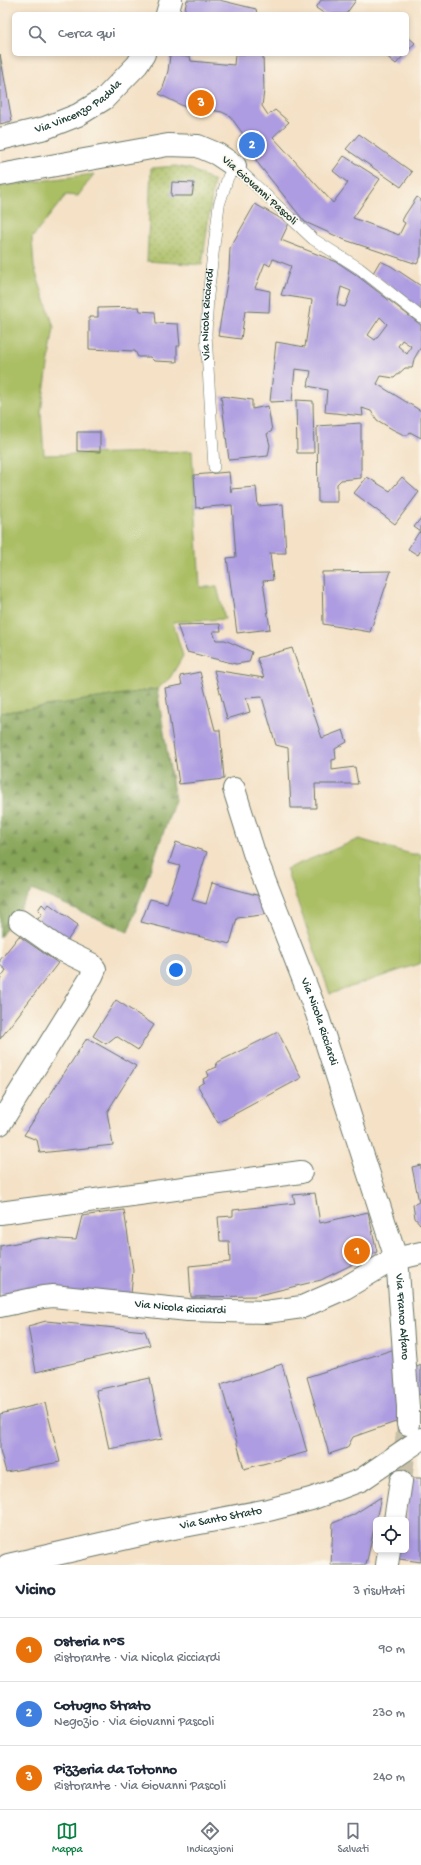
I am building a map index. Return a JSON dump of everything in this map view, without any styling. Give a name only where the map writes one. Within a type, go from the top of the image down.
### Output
[{"type":"street","points":[[168,12],[171,0]]},
{"type":"street","name":"Via Vincenzo Padula","points":[[0,138],[44,128],[78,115],[104,99],[137,65],[143,56]]},
{"type":"street","name":"Via Giovanni Pascoli","points":[[0,175],[168,145],[198,146],[217,154],[235,166]]},
{"type":"street","name":"Via Nicola Ricciardi","points":[[234,789],[254,853],[317,1014],[397,1257]]},
{"type":"street","points":[[0,1124],[92,976],[94,969],[91,964],[58,948],[20,921]]},
{"type":"street","points":[[0,1213],[301,1172]]},
{"type":"street","name":"Via Nicola Ricciardi","points":[[0,1306],[53,1296],[188,1310],[266,1312],[302,1307],[345,1288],[397,1257],[400,1258],[421,1253]]},
{"type":"street","name":"Via Franco Alfano","points":[[397,1257],[408,1407],[414,1431]]},
{"type":"street","name":"Via Santo Strato","points":[[8,1565],[158,1531],[268,1510],[311,1499],[361,1480],[414,1431]]},
{"type":"street","points":[[395,1517],[401,1481]]},
{"type":"street","points":[[387,1565],[389,1553]]},
{"type":"lane","name":"Via Giovanni Pascoli","points":[[235,166],[313,239],[359,268],[421,317]]},
{"type":"lane","name":"Via Nicola Ricciardi","points":[[214,467],[206,334],[208,295],[219,205],[228,177],[235,166]]},
{"type":"green space","points":[[176,166],[191,169],[214,181],[202,265],[147,261],[151,168]]},
{"type":"green space","points":[[94,174],[78,196],[66,195],[32,238],[34,267],[54,327],[41,412],[44,455],[192,451],[200,587],[217,587],[225,619],[173,622],[183,656],[170,678],[157,689],[0,713],[0,186]]},
{"type":"green space","points":[[157,689],[175,800],[128,932],[32,890],[0,937],[0,713]]},
{"type":"green space","points":[[359,839],[411,854],[421,854],[421,963],[330,994],[286,869]]},
{"type":"building","points":[[187,0],[219,0],[256,9],[257,12],[184,12]]},
{"type":"building","points":[[321,0],[356,0],[347,12],[322,12],[316,8]]},
{"type":"building","points":[[409,38],[415,43],[409,50]]},
{"type":"building","points":[[0,54],[12,121],[0,124]]},
{"type":"building","points":[[170,56],[190,57],[191,61],[234,65],[235,56],[263,56],[264,91],[262,106],[268,115],[275,110],[289,122],[273,137],[333,203],[348,183],[333,171],[344,156],[380,179],[353,218],[399,235],[405,223],[402,221],[405,215],[417,197],[421,200],[421,256],[417,264],[345,240],[305,222],[260,166],[240,136],[243,134],[230,116],[222,112],[206,109],[189,109],[159,94],[163,88],[168,71]]},
{"type":"building","points":[[386,56],[403,56],[396,64]]},
{"type":"building","points":[[359,134],[412,172],[401,187],[346,149]]},
{"type":"building","points":[[172,182],[194,183],[192,196],[171,196]]},
{"type":"building","points":[[255,204],[289,223],[281,240],[337,262],[421,325],[421,347],[414,359],[412,368],[405,368],[394,378],[381,376],[377,384],[421,411],[421,438],[410,432],[408,435],[404,435],[392,429],[377,420],[371,411],[362,408],[363,416],[325,412],[327,390],[308,386],[311,371],[295,369],[292,401],[270,402],[276,342],[305,347],[312,300],[281,295],[291,266],[273,259],[270,266],[265,263],[255,288],[270,291],[269,312],[245,311],[241,339],[218,336],[229,270],[230,248]],"holes":[[[341,287],[351,291],[345,307],[337,305]],[[380,317],[387,324],[375,340],[368,335]],[[402,340],[411,346],[407,354],[398,346]]]},
{"type":"building","points":[[380,261],[391,266],[421,286],[421,312],[373,273]]},
{"type":"building","points":[[139,307],[140,311],[155,312],[156,323],[178,324],[180,346],[177,346],[177,362],[154,361],[150,357],[138,357],[135,351],[89,349],[89,317],[98,317],[98,308]]},
{"type":"building","points":[[221,396],[252,400],[252,409],[268,406],[272,431],[267,434],[270,445],[268,456],[229,460]]},
{"type":"building","points":[[296,400],[313,401],[314,453],[297,453]]},
{"type":"building","points":[[361,423],[361,478],[341,480],[337,484],[337,502],[318,502],[317,426]]},
{"type":"building","points":[[77,432],[100,432],[100,452],[77,451]]},
{"type":"building","points":[[229,472],[231,493],[231,489],[256,487],[258,506],[283,504],[286,553],[270,553],[273,580],[263,581],[270,629],[237,633],[227,558],[236,557],[232,505],[196,508],[194,475]]},
{"type":"building","points":[[367,477],[390,491],[402,477],[419,492],[395,524],[354,493]]},
{"type":"building","points":[[421,518],[421,532],[414,527]]},
{"type":"building","points":[[419,532],[421,533],[421,550],[418,555],[408,549]]},
{"type":"building","points":[[391,571],[370,632],[323,624],[322,572]]},
{"type":"building","points":[[220,624],[221,631],[213,631],[216,640],[225,640],[252,652],[249,662],[236,664],[187,652],[177,625]]},
{"type":"building","points":[[292,648],[322,738],[343,730],[347,742],[335,749],[336,759],[332,760],[332,770],[355,767],[358,784],[315,784],[316,808],[291,808],[288,748],[276,745],[262,697],[246,698],[250,712],[227,719],[214,670],[264,678],[257,658]]},
{"type":"building","points":[[200,672],[215,730],[220,730],[224,779],[179,784],[165,688],[182,685],[180,676]]},
{"type":"building","points":[[176,842],[207,852],[192,900],[206,904],[212,883],[264,897],[269,914],[237,918],[230,944],[141,922],[150,899],[167,903],[180,866],[169,863]]},
{"type":"building","points":[[42,904],[46,908],[49,904],[78,925],[67,941],[37,920],[42,914],[38,910]]},
{"type":"building","points":[[19,936],[58,963],[0,1039],[0,979],[6,970],[0,965],[0,960]]},
{"type":"building","points":[[116,1000],[154,1025],[138,1050],[116,1036],[106,1044],[93,1036]]},
{"type":"building","points":[[278,1032],[301,1078],[218,1123],[198,1086],[204,1082],[203,1079],[209,1076],[207,1071],[217,1067],[216,1063]]},
{"type":"building","points":[[87,1038],[136,1066],[107,1112],[113,1145],[40,1153],[37,1140],[24,1135]]},
{"type":"building","points":[[421,1165],[420,1224],[415,1218],[413,1205],[419,1202],[412,1167]]},
{"type":"building","points":[[315,1193],[320,1223],[368,1212],[377,1252],[321,1280],[255,1296],[191,1297],[189,1266],[230,1262],[229,1241],[220,1241],[218,1217],[233,1216],[233,1210],[295,1203],[293,1195]]},
{"type":"building","points":[[124,1210],[133,1270],[131,1295],[0,1296],[0,1246],[42,1238],[76,1240],[82,1216]]},
{"type":"building","points":[[46,1321],[145,1331],[150,1345],[36,1372],[28,1326]]},
{"type":"building","points":[[395,1349],[404,1419],[353,1437],[347,1448],[329,1454],[307,1377]]},
{"type":"building","points":[[282,1364],[307,1452],[244,1469],[221,1384]]},
{"type":"building","points":[[421,1365],[421,1394],[416,1396],[413,1369]]},
{"type":"building","points":[[150,1378],[162,1439],[109,1449],[96,1390]]},
{"type":"building","points":[[45,1403],[60,1462],[6,1472],[0,1450],[0,1414]]},
{"type":"building","points":[[408,1478],[421,1478],[421,1562],[392,1558],[394,1553],[409,1553],[409,1517],[407,1517]]},
{"type":"building","points":[[381,1497],[377,1517],[373,1517],[373,1533],[366,1565],[331,1565],[333,1523],[353,1515]]},
{"type":"tunnel","points":[[401,1481],[408,1424]]},
{"type":"place","name":"Pizzeria da Totonno","points":[[201,103]]},
{"type":"place","name":"Cotugno Strato","points":[[252,145]]},
{"type":"place","name":"Osteria n°5","points":[[357,1251]]}]
